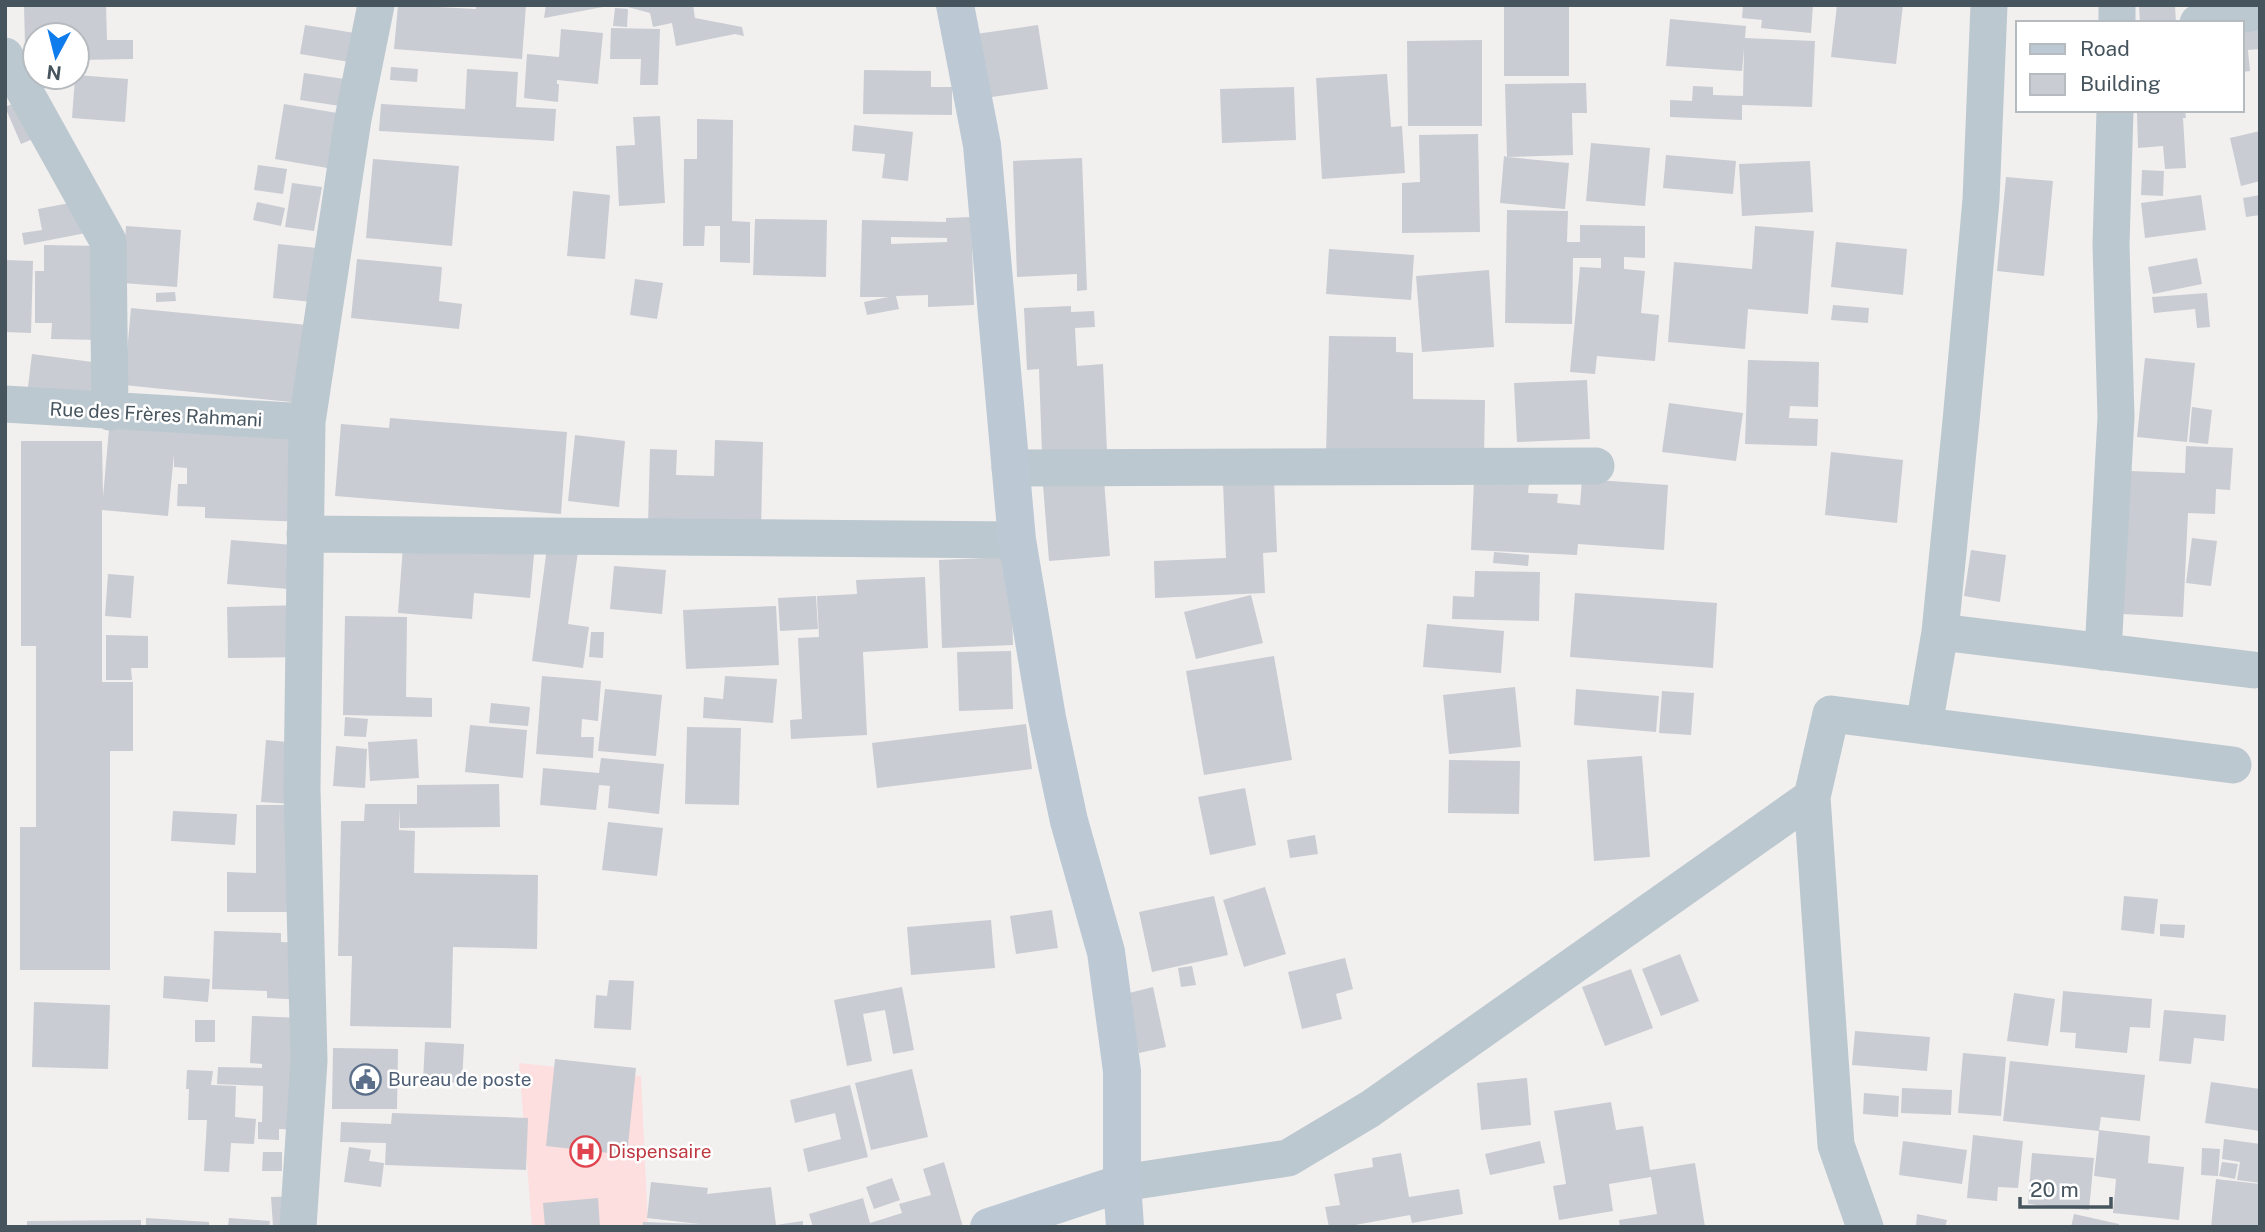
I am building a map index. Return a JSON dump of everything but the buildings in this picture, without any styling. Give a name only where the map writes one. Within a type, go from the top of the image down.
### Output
[{"type":"street","points":[[298,1227],[309,1061],[302,788],[307,422],[354,120],[376,5]]},
{"type":"street","points":[[955,5],[982,145],[1017,540],[1047,718],[1069,821],[1106,952],[1122,1071],[1122,1183],[1125,1227]]},
{"type":"street","points":[[1924,726],[1940,632],[1981,200],[1989,5]]},
{"type":"street","points":[[2208,21],[2260,11]]},
{"type":"street","points":[[5,56],[108,241],[110,412]]},
{"type":"street","points":[[2103,652],[2116,417],[2111,246],[2115,112]]},
{"type":"street","name":"Rue des Frères Rahmani","points":[[5,404],[307,422]]},
{"type":"street","points":[[1010,468],[1596,466]]},
{"type":"street","points":[[305,534],[1017,540]]},
{"type":"street","points":[[1940,632],[2254,670]]},
{"type":"street","points":[[1865,1227],[1836,1145],[1812,797],[1831,715],[2233,765]]},
{"type":"street","points":[[989,1227],[1122,1183],[1289,1158],[1370,1109],[1812,797]]},
{"type":"shaded area","name":"Dispensaire","points":[[519,1063],[641,1076],[648,1227],[532,1227]]},
{"type":"place","name":"Bureau de poste","points":[[365,1079]]},
{"type":"place","name":"Dispensaire","points":[[585,1151]]}]
